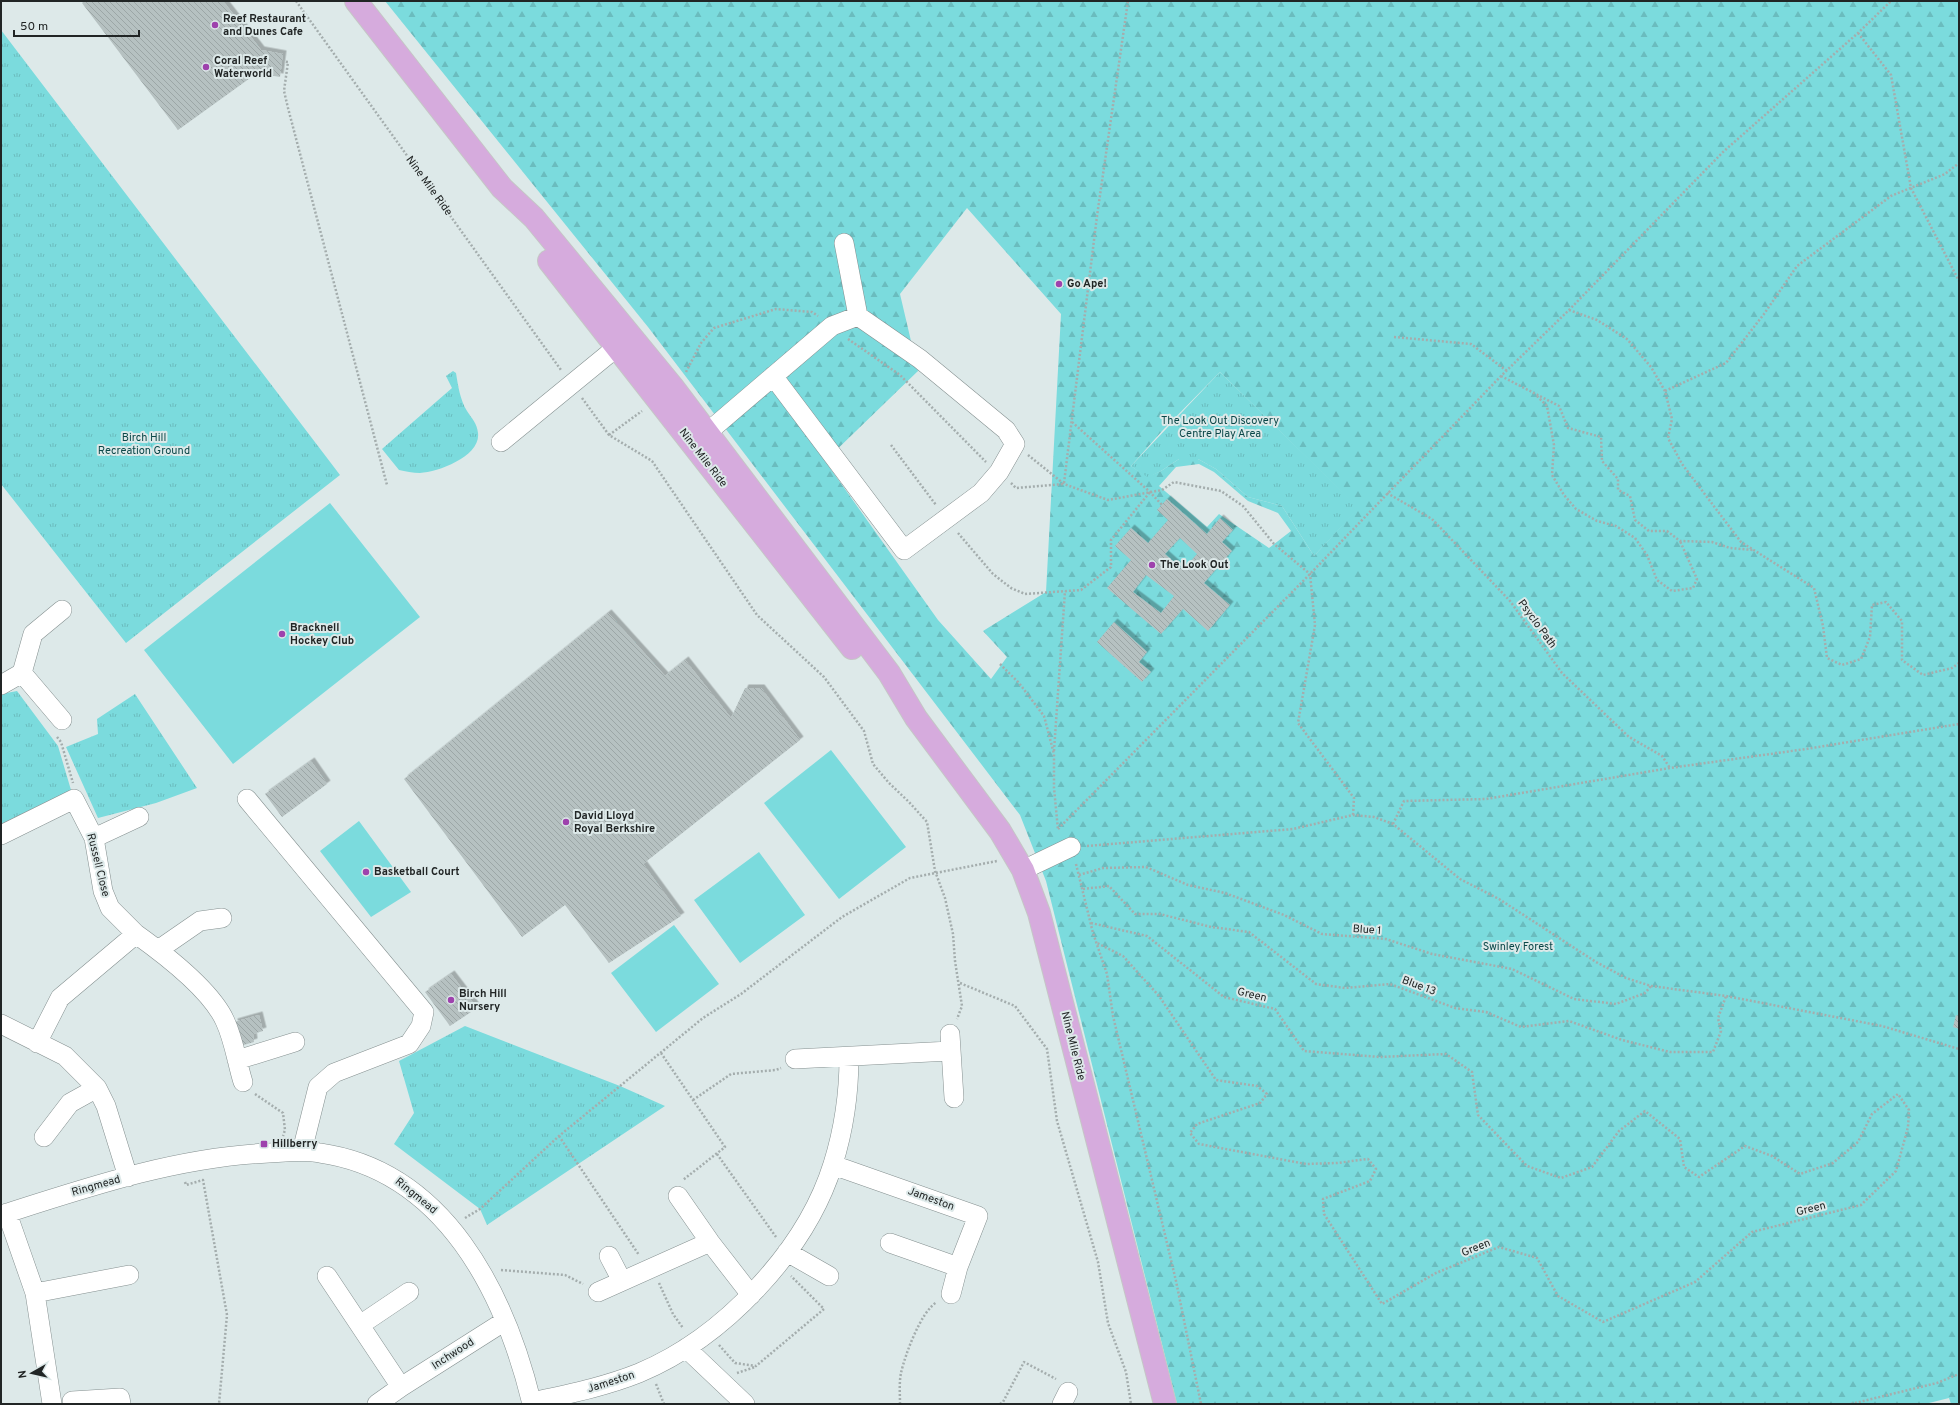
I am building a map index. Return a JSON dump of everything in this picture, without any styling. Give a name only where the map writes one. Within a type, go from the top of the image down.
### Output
[{"type":"main road","name":"Nine Mile Ride","points":[[356,1],[502,188],[523,228],[624,342],[700,438],[877,681],[916,718],[1000,830],[1020,862],[1039,913],[1165,1404]]},
{"type":"street","points":[[774,376],[904,550],[981,493],[999,472],[1015,444],[1006,430],[920,359],[858,316],[844,244]]},
{"type":"street","points":[[700,438],[832,326],[858,316]]},
{"type":"street","points":[[501,442],[624,342]]},
{"type":"street","points":[[1,685],[22,673],[33,634],[62,610]]},
{"type":"street","points":[[22,673],[59,728]]},
{"type":"street","points":[[1,835],[74,799]]},
{"type":"street","name":"Russell Close","points":[[74,799],[94,838],[103,891],[110,908],[136,934],[158,950],[209,996],[225,1021],[243,1082]]},
{"type":"street","points":[[246,799],[424,1012],[421,1026],[409,1044],[334,1073],[318,1087],[302,1151]]},
{"type":"street","points":[[94,838],[139,817]]},
{"type":"street","points":[[1020,862],[1071,847]]},
{"type":"street","points":[[158,950],[200,921],[222,918]]},
{"type":"street","points":[[37,1043],[60,998],[136,934]]},
{"type":"street","points":[[1,1024],[65,1056],[97,1088],[106,1106],[128,1177]]},
{"type":"street","points":[[237,1060],[295,1042]]},
{"type":"street","points":[[795,1059],[849,1057],[950,1043],[954,1098]]},
{"type":"street","name":"Jameston","points":[[532,1403],[596,1388],[640,1372],[696,1341],[723,1322],[751,1295],[783,1258],[815,1208],[833,1164],[842,1132],[849,1085],[849,1057]]},
{"type":"street","points":[[44,1137],[70,1103],[97,1088]]},
{"type":"street","name":"Ringmead","points":[[4,1214],[128,1177],[203,1158],[302,1151],[319,1153],[365,1163],[410,1188],[453,1230],[489,1285],[518,1355],[532,1403]]},
{"type":"street","name":"Jameston","points":[[833,1164],[978,1216],[958,1267],[951,1294]]},
{"type":"street","points":[[678,1196],[710,1242],[751,1295]]},
{"type":"street","points":[[4,1214],[34,1293],[52,1404]]},
{"type":"street","points":[[598,1292],[710,1242]]},
{"type":"street","points":[[890,1243],[958,1267]]},
{"type":"street","points":[[609,1256],[622,1281]]},
{"type":"street","points":[[783,1258],[829,1276]]},
{"type":"street","points":[[34,1293],[129,1275]]},
{"type":"street","points":[[327,1276],[401,1386]]},
{"type":"street","points":[[360,1326],[409,1292]]},
{"type":"street","name":"Inchwood","points":[[377,1404],[401,1386],[505,1321]]},
{"type":"street","points":[[696,1341],[745,1404]]},
{"type":"street","points":[[72,1401],[120,1401]]},
{"type":"path","name":"Nine Mile Ride","points":[[296,1],[562,372]]},
{"type":"path","points":[[1064,484],[1097,216],[1128,1]]},
{"type":"path","points":[[1058,829],[1310,574],[1501,376],[1569,310],[1723,152],[1858,33],[1891,1]]},
{"type":"path","points":[[1858,33],[1892,75],[1911,188],[1959,281]]},
{"type":"path","points":[[282,61],[288,62],[284,91],[387,485]]},
{"type":"path","points":[[1665,391],[1726,363],[1764,314],[1797,266],[1891,196],[1945,174],[1959,163]]},
{"type":"path","points":[[685,373],[701,343],[714,328],[776,309],[812,312],[822,319]]},
{"type":"path","points":[[1569,310],[1597,320],[1627,339],[1651,366],[1665,391],[1672,419],[1668,438],[1682,464],[1741,542],[1814,588],[1823,626],[1827,658],[1842,665],[1861,659],[1870,637],[1872,605],[1886,602],[1902,620],[1902,660],[1923,675],[1952,668],[1959,664]]},
{"type":"path","points":[[846,337],[900,375],[988,463]]},
{"type":"path","points":[[1394,337],[1471,344],[1507,370]]},
{"type":"path","points":[[1501,376],[1560,406],[1568,428],[1601,437],[1602,461],[1618,479],[1618,490],[1630,496],[1635,520],[1649,532],[1667,531],[1680,541],[1697,579],[1693,588],[1672,591],[1657,580],[1647,555],[1635,538],[1616,526],[1597,521],[1576,509],[1564,495],[1552,475],[1554,445],[1547,406],[1534,394]]},
{"type":"path","points":[[581,397],[609,435],[652,460],[757,616],[824,677],[864,731],[873,764],[889,784],[909,802],[927,822],[935,871],[946,898],[953,934],[955,961],[962,1006],[950,1043]]},
{"type":"path","points":[[609,435],[642,411]]},
{"type":"path","points":[[1072,422],[1150,492],[1162,505]]},
{"type":"path","points":[[1015,444],[1064,484],[1108,500],[1162,490],[1174,482],[1221,491],[1243,506],[1274,544],[1310,574],[1315,625],[1298,723],[1354,798],[1353,815]]},
{"type":"path","points":[[891,446],[946,519],[978,558],[1011,588],[1025,594],[1081,590],[1111,567],[1111,540],[1150,492]]},
{"type":"path","points":[[1004,478],[1016,488],[1064,484]]},
{"type":"path","name":"Psyclo Path","points":[[1387,493],[1432,519],[1510,601],[1562,673],[1630,737],[1662,756],[1670,768]]},
{"type":"path","points":[[1680,541],[1712,542],[1730,548],[1755,551]]},
{"type":"path","points":[[1065,591],[1054,754],[1054,788],[1058,829],[1071,847],[1091,923],[1107,974],[1112,1016],[1176,1281],[1201,1404]]},
{"type":"path","points":[[1000,664],[1019,683],[1044,716],[1054,754]]},
{"type":"path","points":[[1393,824],[1404,801],[1486,799],[1670,768],[1806,749],[1959,724]]},
{"type":"path","points":[[59,728],[68,773],[76,790],[74,799]]},
{"type":"path","points":[[1071,847],[1293,829],[1353,815],[1374,817],[1393,824],[1460,879],[1499,899],[1596,962],[1626,978],[1651,986],[1726,996],[1882,1026],[1959,1049]]},
{"type":"path","points":[[464,1219],[480,1209],[559,1136],[703,1018],[741,994],[842,917],[910,878],[935,871],[998,861],[1020,862]]},
{"type":"path","name":"Blue 1","points":[[1079,875],[1104,868],[1146,867],[1188,884],[1225,893],[1284,915],[1322,934],[1386,939],[1432,954],[1512,969],[1574,999],[1616,1004],[1645,993],[1651,986]]},
{"type":"path","name":"Blue 13","points":[[1083,889],[1109,886],[1135,914],[1160,914],[1211,927],[1249,932],[1316,984],[1345,988],[1390,984],[1455,1008],[1486,1012],[1521,1027],[1569,1021],[1622,1040],[1670,1052],[1713,1052],[1721,1031],[1718,1018],[1726,996]]},
{"type":"path","name":"Green","points":[[1091,923],[1147,936],[1224,997],[1275,1009],[1304,1051],[1380,1057],[1446,1054],[1472,1072],[1478,1115],[1527,1166],[1561,1178],[1592,1167],[1619,1131],[1645,1111],[1680,1139],[1684,1167],[1699,1178],[1746,1146],[1772,1156],[1800,1174],[1832,1163],[1858,1142],[1872,1114],[1898,1094],[1909,1110],[1908,1127],[1896,1171],[1861,1205],[1752,1232],[1696,1282],[1603,1322],[1558,1296],[1537,1258],[1499,1247],[1436,1273],[1382,1304],[1324,1214],[1324,1199],[1370,1181],[1376,1169],[1368,1159],[1337,1163],[1306,1164],[1199,1144],[1190,1133],[1197,1124],[1260,1103],[1267,1094],[1257,1086],[1216,1080],[1159,996],[1123,956],[1097,943]]},
{"type":"path","points":[[959,982],[1015,1006],[1047,1049],[1057,1121],[1098,1262],[1108,1323],[1126,1372],[1131,1404]]},
{"type":"path","points":[[661,1053],[725,1147],[718,1154],[674,1186],[678,1196]]},
{"type":"path","points":[[693,1100],[731,1074],[776,1070],[795,1059]]},
{"type":"path","points":[[243,1082],[261,1099],[283,1113],[285,1130],[282,1137]]},
{"type":"path","points":[[559,1136],[648,1269],[657,1278],[673,1314],[696,1341],[735,1363],[756,1366],[824,1309],[783,1258],[718,1154]]},
{"type":"path","points":[[183,1163],[186,1184],[203,1180],[226,1315],[219,1404]]},
{"type":"path","points":[[498,1270],[565,1275],[598,1292]]},
{"type":"path","points":[[900,1404],[901,1374],[910,1344],[930,1306],[951,1294]]},
{"type":"path","points":[[1000,1404],[1003,1402],[1024,1362],[1063,1383],[1065,1398]]},
{"type":"path","points":[[1851,1404],[1937,1383],[1959,1374]]},
{"type":"green space","name":"Swinley Forest","points":[[385,1],[1959,1],[1959,1404],[1951,1404],[1949,1398],[1925,1404],[1177,1404],[1046,881],[1020,815],[648,327]],"holes":[[[967,208],[1061,314],[1046,592],[983,631],[1007,657],[991,679],[938,620],[825,461],[918,371],[900,294]],[[1220,372],[1358,508],[1314,556],[1282,506],[1248,497],[1216,469],[1198,459],[1179,459],[1161,471],[1147,477],[1131,466],[1163,430]],[[1199,464],[1214,472],[1248,501],[1278,513],[1291,531],[1269,548],[1219,514],[1207,527],[1159,486],[1176,467]]]},
{"type":"green space","name":"Birch Hill Recreation Ground","points":[[1,30],[340,475],[126,643],[1,484]]},
{"type":"green space","points":[[453,371],[456,373],[463,402],[477,426],[477,441],[473,449],[466,456],[438,470],[420,473],[399,470],[382,449],[452,388],[446,376]]},
{"type":"green space","name":"The Look Out Discovery Centre Play Area","points":[[1220,372],[1359,508],[1314,556],[1282,506],[1248,497],[1216,469],[1198,459],[1179,459],[1147,478],[1131,466]]},
{"type":"green space","name":"Bracknell Hockey Club","points":[[330,503],[420,617],[233,764],[144,650]]},
{"type":"green space","points":[[17,691],[58,746],[71,790],[1,824],[1,694]]},
{"type":"green space","points":[[135,694],[197,788],[156,803],[98,818],[66,747],[98,734],[97,719]]},
{"type":"green space","points":[[831,750],[906,847],[839,899],[764,803]]},
{"type":"green space","name":"Basketball Court","points":[[359,821],[411,892],[371,917],[320,851]]},
{"type":"green space","points":[[759,852],[805,915],[740,963],[694,900]]},
{"type":"green space","points":[[674,925],[719,984],[656,1032],[611,973]]},
{"type":"green space","points":[[465,1026],[620,1086],[665,1106],[487,1225],[480,1209],[394,1144],[414,1113],[399,1061]]},
{"type":"building","name":"Coral Reef Waterworld","points":[[84,1],[223,1],[261,50],[283,54],[280,77],[257,73],[178,130],[82,3]]},
{"type":"building","name":"The Look Out","points":[[1167,499],[1207,534],[1220,518],[1233,530],[1222,542],[1232,551],[1204,583],[1230,605],[1208,631],[1183,609],[1161,634],[1107,588],[1131,560],[1115,546],[1131,528],[1148,543],[1168,520],[1157,510]],"holes":[[[1180,538],[1197,554],[1183,570],[1165,554]],[[1146,575],[1174,596],[1161,613],[1133,592]]]},
{"type":"building","name":"David Lloyd Royal Berkshire","points":[[608,613],[665,676],[685,660],[731,718],[745,688],[761,688],[800,740],[643,864],[681,916],[609,963],[565,905],[522,937],[404,779]]},
{"type":"building","points":[[1114,622],[1147,652],[1139,662],[1151,672],[1142,682],[1097,642]]},
{"type":"building","points":[[311,761],[327,784],[282,817],[265,794]]},
{"type":"building","name":"Birch Hill Nursery","points":[[451,974],[477,1008],[450,1026],[425,992]]},
{"type":"building","points":[[259,1015],[263,1031],[253,1034],[254,1042],[240,1046],[234,1022]]},
{"type":"building","points":[[1956,1015],[1959,1016],[1959,1029],[1953,1027]]},
{"type":"place","name":"Reef Restaurant and Dunes Cafe","points":[[215,25]]},
{"type":"place","name":"Coral Reef Waterworld","points":[[206,67]]},
{"type":"place","name":"Go Ape!","points":[[1059,284]]},
{"type":"place","name":"The Look Out","points":[[1152,565]]},
{"type":"place","name":"Bracknell Hockey Club","points":[[282,634]]},
{"type":"place","name":"David Lloyd Royal Berkshire","points":[[566,822]]},
{"type":"place","name":"Basketball Court","points":[[366,872]]},
{"type":"place","name":"Birch Hill Nursery","points":[[451,1000]]},
{"type":"place","name":"Hillberry","points":[[264,1144]]}]
